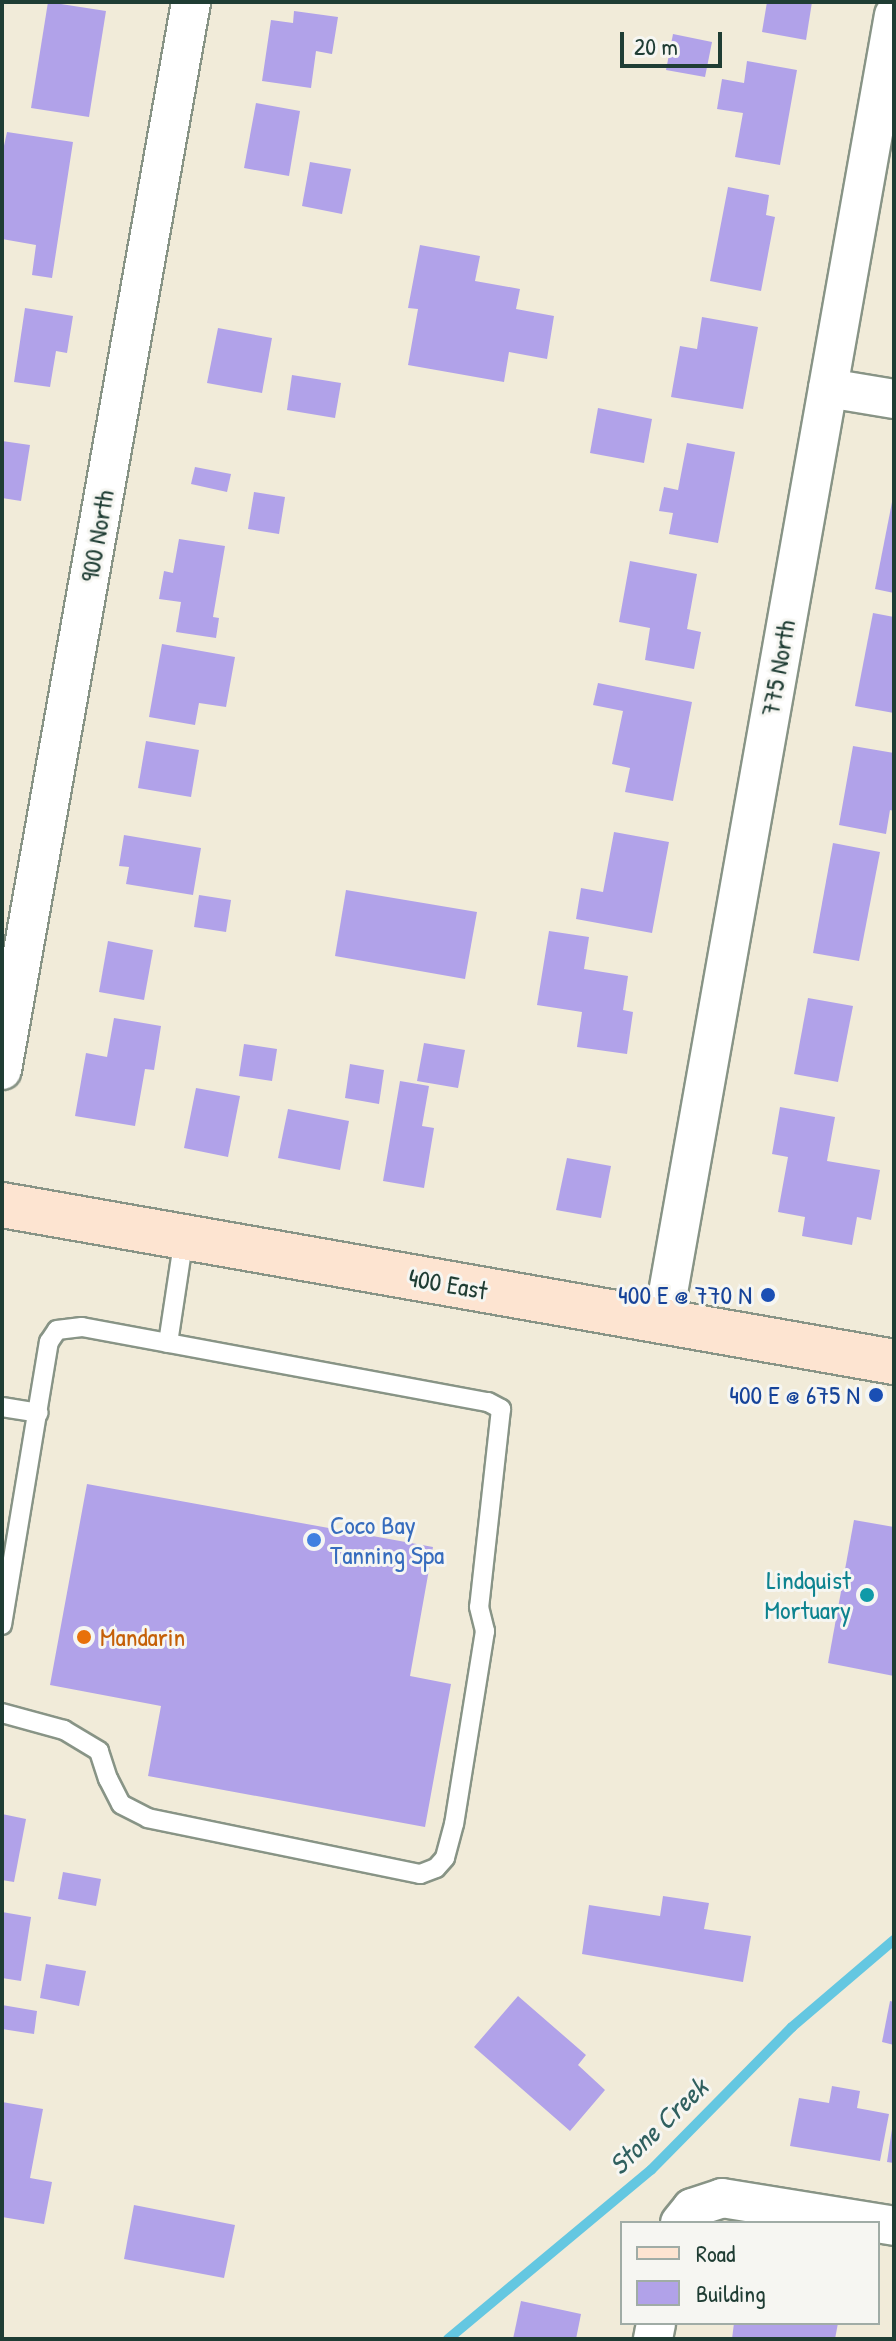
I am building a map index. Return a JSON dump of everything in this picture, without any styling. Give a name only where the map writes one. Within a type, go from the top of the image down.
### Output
[{"type":"main road","name":"400 East","points":[[2,1205],[894,1362]]},
{"type":"street","name":"900 North","points":[[2,1070],[191,2]]},
{"type":"street","name":"775 North","points":[[663,1321],[894,15]]},
{"type":"street","points":[[828,388],[894,399]]},
{"type":"street","points":[[686,2216],[707,2201],[741,2199],[866,2221]]},
{"type":"lane","points":[[168,1343],[184,1237]]},
{"type":"lane","points":[[2,1625],[49,1342],[57,1330],[82,1327],[488,1402],[501,1409],[479,1607],[485,1631],[454,1824],[445,1858],[436,1868],[420,1874],[148,1818],[121,1804],[99,1751],[64,1730],[2,1713]]},
{"type":"lane","points":[[2,1407],[39,1413]]},
{"type":"building","points":[[48,2],[106,11],[89,117],[31,108]]},
{"type":"building","points":[[767,2],[812,2],[806,40],[762,32]]},
{"type":"building","points":[[294,11],[338,17],[332,54],[316,51],[311,88],[262,81],[271,20],[293,23]]},
{"type":"building","points":[[673,34],[712,42],[705,77],[666,70]]},
{"type":"building","points":[[747,61],[797,70],[780,165],[735,157],[743,113],[717,109],[722,79],[744,83]]},
{"type":"building","points":[[256,103],[300,111],[289,176],[244,168]]},
{"type":"building","points":[[7,132],[73,142],[52,278],[32,275],[36,245],[2,239],[2,155]]},
{"type":"building","points":[[310,162],[351,169],[342,214],[302,206]]},
{"type":"building","points":[[728,187],[769,195],[766,215],[775,217],[761,291],[710,281]]},
{"type":"building","points":[[420,245],[480,256],[475,281],[520,289],[516,309],[554,316],[547,359],[509,352],[504,382],[408,365],[418,309],[408,308]]},
{"type":"building","points":[[25,308],[73,316],[67,353],[56,351],[50,387],[14,382]]},
{"type":"building","points":[[702,317],[758,327],[743,409],[671,397],[680,346],[697,349]]},
{"type":"building","points":[[218,328],[272,338],[262,393],[207,383]]},
{"type":"building","points":[[292,375],[341,383],[335,418],[287,410]]},
{"type":"building","points":[[598,408],[652,419],[644,463],[590,453]]},
{"type":"building","points":[[2,441],[30,445],[21,501],[2,498]]},
{"type":"building","points":[[687,443],[735,452],[718,543],[669,534],[673,513],[659,511],[664,487],[678,490]]},
{"type":"building","points":[[195,467],[231,474],[227,492],[191,484]]},
{"type":"building","points":[[254,492],[285,497],[279,534],[248,529]]},
{"type":"building","points":[[894,497],[894,593],[875,589]]},
{"type":"building","points":[[179,539],[225,546],[213,617],[219,618],[216,638],[176,632],[181,602],[159,599],[164,571],[173,573]]},
{"type":"building","points":[[630,561],[697,574],[687,629],[701,632],[694,669],[645,660],[650,628],[619,622]]},
{"type":"building","points":[[873,613],[894,617],[894,713],[855,706]]},
{"type":"building","points":[[162,644],[235,657],[226,707],[199,703],[195,725],[149,717]]},
{"type":"building","points":[[598,683],[692,702],[673,801],[625,792],[630,768],[612,764],[623,711],[593,705]]},
{"type":"building","points":[[146,741],[199,750],[191,797],[138,788]]},
{"type":"building","points":[[853,746],[894,753],[894,811],[890,810],[886,834],[839,825]]},
{"type":"building","points":[[614,832],[669,842],[652,933],[576,919],[581,888],[603,892]]},
{"type":"building","points":[[124,835],[201,848],[193,895],[126,884],[129,867],[119,866]]},
{"type":"building","points":[[833,843],[880,852],[859,961],[813,953]]},
{"type":"building","points":[[346,890],[477,912],[465,979],[335,956]]},
{"type":"building","points":[[199,895],[231,900],[226,932],[194,927]]},
{"type":"building","points":[[549,931],[589,937],[584,969],[628,976],[623,1010],[633,1012],[627,1054],[577,1047],[582,1012],[537,1005]]},
{"type":"building","points":[[108,941],[153,950],[144,1000],[99,992]]},
{"type":"building","points":[[808,998],[853,1006],[838,1082],[794,1074]]},
{"type":"building","points":[[114,1018],[161,1026],[154,1070],[145,1069],[135,1126],[75,1116],[86,1053],[107,1057]]},
{"type":"building","points":[[424,1043],[465,1050],[458,1088],[417,1081]]},
{"type":"building","points":[[244,1044],[277,1049],[272,1081],[239,1076]]},
{"type":"building","points":[[350,1064],[384,1070],[379,1104],[345,1098]]},
{"type":"building","points":[[400,1081],[429,1086],[422,1126],[434,1128],[424,1188],[383,1181]]},
{"type":"building","points":[[196,1088],[240,1096],[228,1157],[184,1148]]},
{"type":"building","points":[[780,1107],[835,1117],[827,1161],[880,1170],[871,1220],[857,1217],[852,1245],[802,1236],[805,1217],[778,1212],[788,1157],[772,1154]]},
{"type":"building","points":[[288,1109],[349,1121],[340,1170],[278,1158]]},
{"type":"building","points":[[567,1158],[611,1166],[601,1218],[556,1210]]},
{"type":"building","points":[[87,1484],[433,1547],[410,1676],[451,1684],[425,1827],[148,1776],[161,1706],[50,1685]]},
{"type":"building","name":"Lindquist Mortuary","points":[[854,1520],[894,1527],[894,1676],[828,1663]]},
{"type":"building","points":[[2,1814],[26,1819],[14,1882],[2,1880]]},
{"type":"building","points":[[63,1872],[101,1879],[96,1906],[58,1899]]},
{"type":"building","points":[[663,1896],[709,1903],[704,1929],[751,1936],[743,1982],[582,1954],[589,1905],[660,1916]]},
{"type":"building","points":[[2,1912],[31,1917],[21,1981],[2,1978]]},
{"type":"building","points":[[46,1964],[86,1971],[79,2006],[40,1998]]},
{"type":"building","points":[[518,1996],[586,2055],[578,2065],[605,2090],[570,2131],[474,2047]]},
{"type":"building","points":[[890,2001],[894,2002],[894,2045],[882,2042]]},
{"type":"building","points":[[2,2005],[37,2011],[34,2034],[2,2029]]},
{"type":"building","points":[[832,2086],[860,2091],[857,2108],[889,2114],[880,2161],[790,2146],[799,2098],[829,2103]]},
{"type":"building","points":[[2,2102],[43,2109],[30,2178],[52,2182],[44,2224],[2,2217]]},
{"type":"building","points":[[894,2129],[894,2163],[887,2162]]},
{"type":"building","points":[[134,2205],[235,2225],[224,2278],[124,2259]]},
{"type":"building","points":[[521,2301],[581,2314],[576,2339],[513,2339]]},
{"type":"building","points":[[734,2325],[838,2325],[835,2339],[732,2339]]},
{"type":"waterway","name":"Stone Creek","points":[[448,2339],[651,2170],[792,2027],[894,1940]]},
{"type":"place","name":"400 E @ 770 N","points":[[768,1295]]},
{"type":"place","name":"400 E @ 675 N","points":[[876,1395]]},
{"type":"place","name":"Coco Bay Tanning Spa","points":[[314,1540]]},
{"type":"place","name":"Lindquist Mortuary","points":[[867,1595]]},
{"type":"place","name":"Mandarin","points":[[84,1637]]}]
